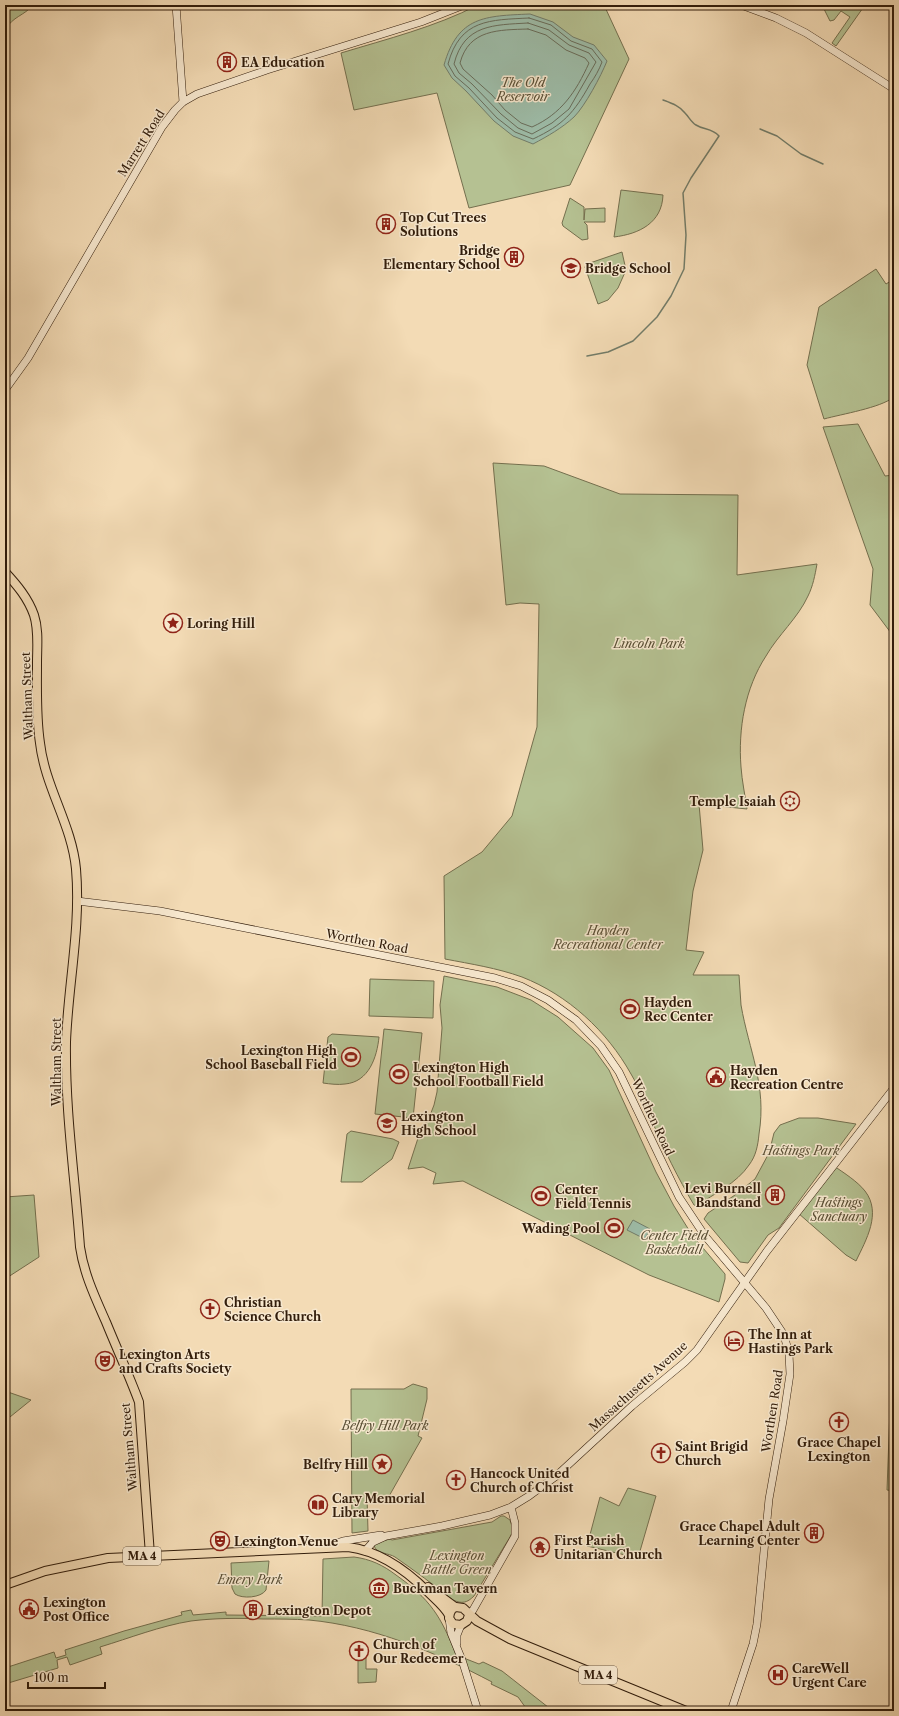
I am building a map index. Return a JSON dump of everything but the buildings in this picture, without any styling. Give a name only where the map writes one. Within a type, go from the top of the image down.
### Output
[{"type":"main road","points":[[176,5],[183,102]]},
{"type":"main road","name":"Marrett Road","points":[[5,390],[28,358],[162,128],[183,102],[197,94],[230,82],[421,22],[464,5]]},
{"type":"main road","points":[[740,5],[776,18],[800,29],[894,89]]},
{"type":"main road","name":"Waltham Street","points":[[5,572],[25,597],[35,618],[37,637],[37,706],[40,743],[45,773],[65,822],[76,866],[77,901],[67,1024],[66,1062],[68,1121],[80,1247],[92,1293],[131,1380],[139,1402],[150,1555]]},
{"type":"main road","name":"Worthen Road","points":[[77,901],[160,911],[495,978],[521,986],[536,993],[576,1020],[601,1046],[620,1072],[679,1197],[705,1236],[766,1308],[784,1335],[790,1354],[790,1374],[784,1421],[769,1498],[756,1630],[753,1644],[731,1711]]},
{"type":"main road","name":"Massachusetts Avenue","points":[[391,1535],[462,1522],[493,1514],[529,1496],[552,1480],[632,1406],[685,1362],[698,1350],[767,1251],[894,1088]]},
{"type":"main road","points":[[478,1711],[457,1645],[451,1633],[450,1617],[454,1607],[467,1612],[473,1610],[476,1602],[515,1536],[515,1523],[511,1506]]},
{"type":"main road","points":[[318,1548],[347,1540],[391,1535]]},
{"type":"main road","points":[[365,1550],[373,1542],[391,1535]]},
{"type":"main road","name":"MA 4","points":[[5,1585],[38,1573],[108,1558],[348,1547],[365,1550],[390,1561],[429,1587],[454,1607]]},
{"type":"main road","name":"MA 4","points":[[415,1579],[444,1607],[450,1617]]},
{"type":"main road","points":[[457,1645],[457,1635],[462,1624],[468,1619],[467,1612]]},
{"type":"main road","name":"MA 4","points":[[467,1612],[476,1622],[510,1639],[686,1711]]},
{"type":"main road","points":[[450,1617],[454,1624],[462,1624]]},
{"type":"main road","name":"MA 4","points":[[462,1624],[473,1624],[496,1636],[510,1639]]},
{"type":"green space","points":[[5,5],[33,5],[30,9],[11,22],[5,30]]},
{"type":"green space","name":"The Old Reservoir","points":[[478,5],[604,5],[629,59],[570,185],[469,208],[437,93],[354,110],[341,53],[428,26]]},
{"type":"green space","points":[[822,5],[865,5],[836,46],[832,43],[850,17],[841,11],[834,20],[830,21]]},
{"type":"green space","points":[[621,190],[663,195],[662,205],[654,220],[648,225],[632,233],[614,237]]},
{"type":"green space","points":[[570,198],[584,207],[584,220],[585,209],[605,208],[605,222],[584,222],[587,225],[588,239],[582,240],[563,226],[562,223]]},
{"type":"green space","points":[[622,252],[626,270],[618,288],[608,300],[598,304],[585,267],[587,264]]},
{"type":"green space","points":[[876,269],[886,284],[894,279],[894,397],[880,404],[824,419],[807,365],[819,307]]},
{"type":"green space","points":[[858,424],[885,476],[894,475],[894,637],[870,605],[873,569],[823,427]]},
{"type":"green space","name":"Lincoln Park","points":[[493,463],[544,466],[620,494],[738,495],[737,575],[817,564],[815,576],[804,604],[776,641],[759,668],[744,709],[740,753],[747,809],[699,804],[703,850],[693,891],[686,950],[704,952],[693,975],[739,975],[744,1022],[759,1084],[761,1116],[759,1138],[755,1154],[749,1165],[732,1183],[696,1206],[688,1195],[672,1164],[634,1080],[610,1043],[585,1016],[555,994],[522,977],[484,966],[445,959],[444,876],[482,852],[512,816],[537,727],[539,604],[520,603],[506,605]]},
{"type":"green space","name":"Center Field Basketball","points":[[444,976],[497,987],[531,1000],[558,1017],[593,1048],[609,1070],[656,1172],[674,1206],[692,1235],[725,1274],[719,1302],[649,1275],[463,1181],[433,1184],[436,1173],[423,1167],[408,1169],[420,1132],[429,1118],[437,1092],[442,1028],[440,1005]]},
{"type":"green space","points":[[370,979],[434,981],[433,1018],[369,1016]]},
{"type":"green space","name":"Lexington High School Football Field","points":[[384,1029],[422,1033],[413,1118],[375,1114]]},
{"type":"green space","name":"Lexington High School Baseball Field","points":[[332,1034],[379,1037],[374,1060],[366,1074],[360,1079],[345,1084],[323,1083],[328,1037]]},
{"type":"green space","name":"Hastings Park","points":[[799,1118],[818,1118],[856,1124],[779,1228],[768,1235],[748,1263],[740,1262],[704,1219],[708,1213],[735,1195],[755,1179],[769,1153],[774,1133],[780,1125]]},
{"type":"green space","points":[[351,1131],[393,1139],[399,1142],[392,1159],[362,1182],[341,1182],[347,1134]]},
{"type":"green space","name":"Hastings Sanctuary","points":[[834,1166],[862,1187],[870,1199],[872,1208],[871,1226],[856,1261],[846,1255],[798,1213]]},
{"type":"green space","points":[[34,1195],[39,1257],[5,1279],[5,1197]]},
{"type":"green space","name":"Belfry Hill Park","points":[[413,1384],[427,1388],[427,1399],[418,1436],[422,1438],[388,1498],[367,1495],[368,1531],[352,1533],[351,1389],[404,1389]]},
{"type":"green space","points":[[5,1391],[31,1400],[5,1421]]},
{"type":"green space","points":[[890,1408],[894,1409],[894,1491],[887,1490]]},
{"type":"green space","points":[[628,1488],[656,1496],[638,1558],[587,1546],[600,1497],[619,1506]]},
{"type":"green space","name":"Lexington Battle Green","points":[[501,1516],[504,1516],[510,1520],[513,1530],[510,1537],[474,1596],[464,1602],[453,1600],[395,1557],[378,1551],[374,1546],[375,1543],[390,1539],[392,1540],[492,1522]]},
{"type":"green space","points":[[354,1557],[365,1559],[381,1565],[418,1592],[433,1609],[451,1641],[456,1655],[479,1664],[483,1662],[502,1671],[553,1711],[528,1711],[518,1697],[491,1684],[492,1682],[448,1660],[403,1642],[357,1628],[309,1620],[227,1618],[179,1623],[100,1647],[102,1654],[70,1665],[67,1657],[57,1660],[58,1668],[5,1684],[5,1668],[54,1652],[56,1658],[66,1655],[65,1650],[124,1631],[182,1615],[181,1612],[191,1610],[193,1615],[226,1612],[226,1615],[322,1616],[323,1559]]},
{"type":"green space","name":"Emery Park","points":[[269,1561],[266,1590],[264,1593],[251,1597],[242,1597],[235,1594],[232,1588],[231,1563]]},
{"type":"green space","points":[[358,1656],[366,1656],[366,1669],[377,1669],[376,1682],[358,1683]]},
{"type":"water","points":[[530,14],[553,22],[573,37],[594,45],[607,61],[601,75],[583,106],[574,117],[555,132],[533,144],[513,136],[494,121],[452,78],[444,65],[450,49],[457,37],[465,28],[475,22],[500,16]]},
{"type":"water","points":[[633,1220],[650,1229],[645,1239],[627,1230]]},
{"type":"waterway","points":[[587,356],[608,352],[633,341],[657,317],[671,296],[684,269],[686,235],[683,193],[691,178],[719,136],[711,130],[696,125],[681,108],[663,100]]},
{"type":"waterway","points":[[760,129],[777,136],[801,154],[823,164]]},
{"type":"place","name":"EA Education","points":[[227,62]]},
{"type":"place","name":"Top Cut Trees Solutions","points":[[386,224]]},
{"type":"place","name":"Bridge Elementary School","points":[[514,257]]},
{"type":"place","name":"Bridge School","points":[[571,268]]},
{"type":"place","name":"Loring Hill","points":[[173,623]]},
{"type":"place","name":"Temple Isaiah","points":[[790,801]]},
{"type":"place","name":"Hayden Rec Center","points":[[630,1009]]},
{"type":"place","name":"Lexington High School Baseball Field","points":[[351,1057]]},
{"type":"place","name":"Lexington High School Football Field","points":[[399,1074]]},
{"type":"place","name":"Hayden Recreation Centre","points":[[716,1077]]},
{"type":"place","name":"Lexington High School","points":[[387,1123]]},
{"type":"place","name":"Levi Burnell Bandstand","points":[[775,1195]]},
{"type":"place","name":"Center Field Tennis","points":[[541,1196]]},
{"type":"place","name":"Wading Pool","points":[[614,1228]]},
{"type":"place","name":"Christian Science Church","points":[[210,1309]]},
{"type":"place","name":"The Inn at Hastings Park","points":[[734,1341]]},
{"type":"place","name":"Lexington Arts and Crafts Society","points":[[105,1361]]},
{"type":"place","name":"Grace Chapel Lexington","points":[[839,1422]]},
{"type":"place","name":"Saint Brigid Church","points":[[661,1453]]},
{"type":"place","name":"Belfry Hill","points":[[382,1464]]},
{"type":"place","name":"Hancock United Church of Christ","points":[[456,1480]]},
{"type":"place","name":"Cary Memorial Library","points":[[318,1505]]},
{"type":"place","name":"Grace Chapel Adult Learning Center","points":[[814,1533]]},
{"type":"place","name":"Lexington Venue","points":[[220,1541]]},
{"type":"place","name":"First Parish Unitarian Church","points":[[540,1547]]},
{"type":"place","name":"Buckman Tavern","points":[[379,1588]]},
{"type":"place","name":"Lexington Post Office","points":[[29,1609]]},
{"type":"place","name":"Lexington Depot","points":[[253,1610]]},
{"type":"place","name":"Church of Our Redeemer","points":[[359,1651]]},
{"type":"place","name":"CareWell Urgent Care","points":[[778,1675]]},
{"type":"park label","name":"Hayden Recreational Center","points":[[608,937]]}]
